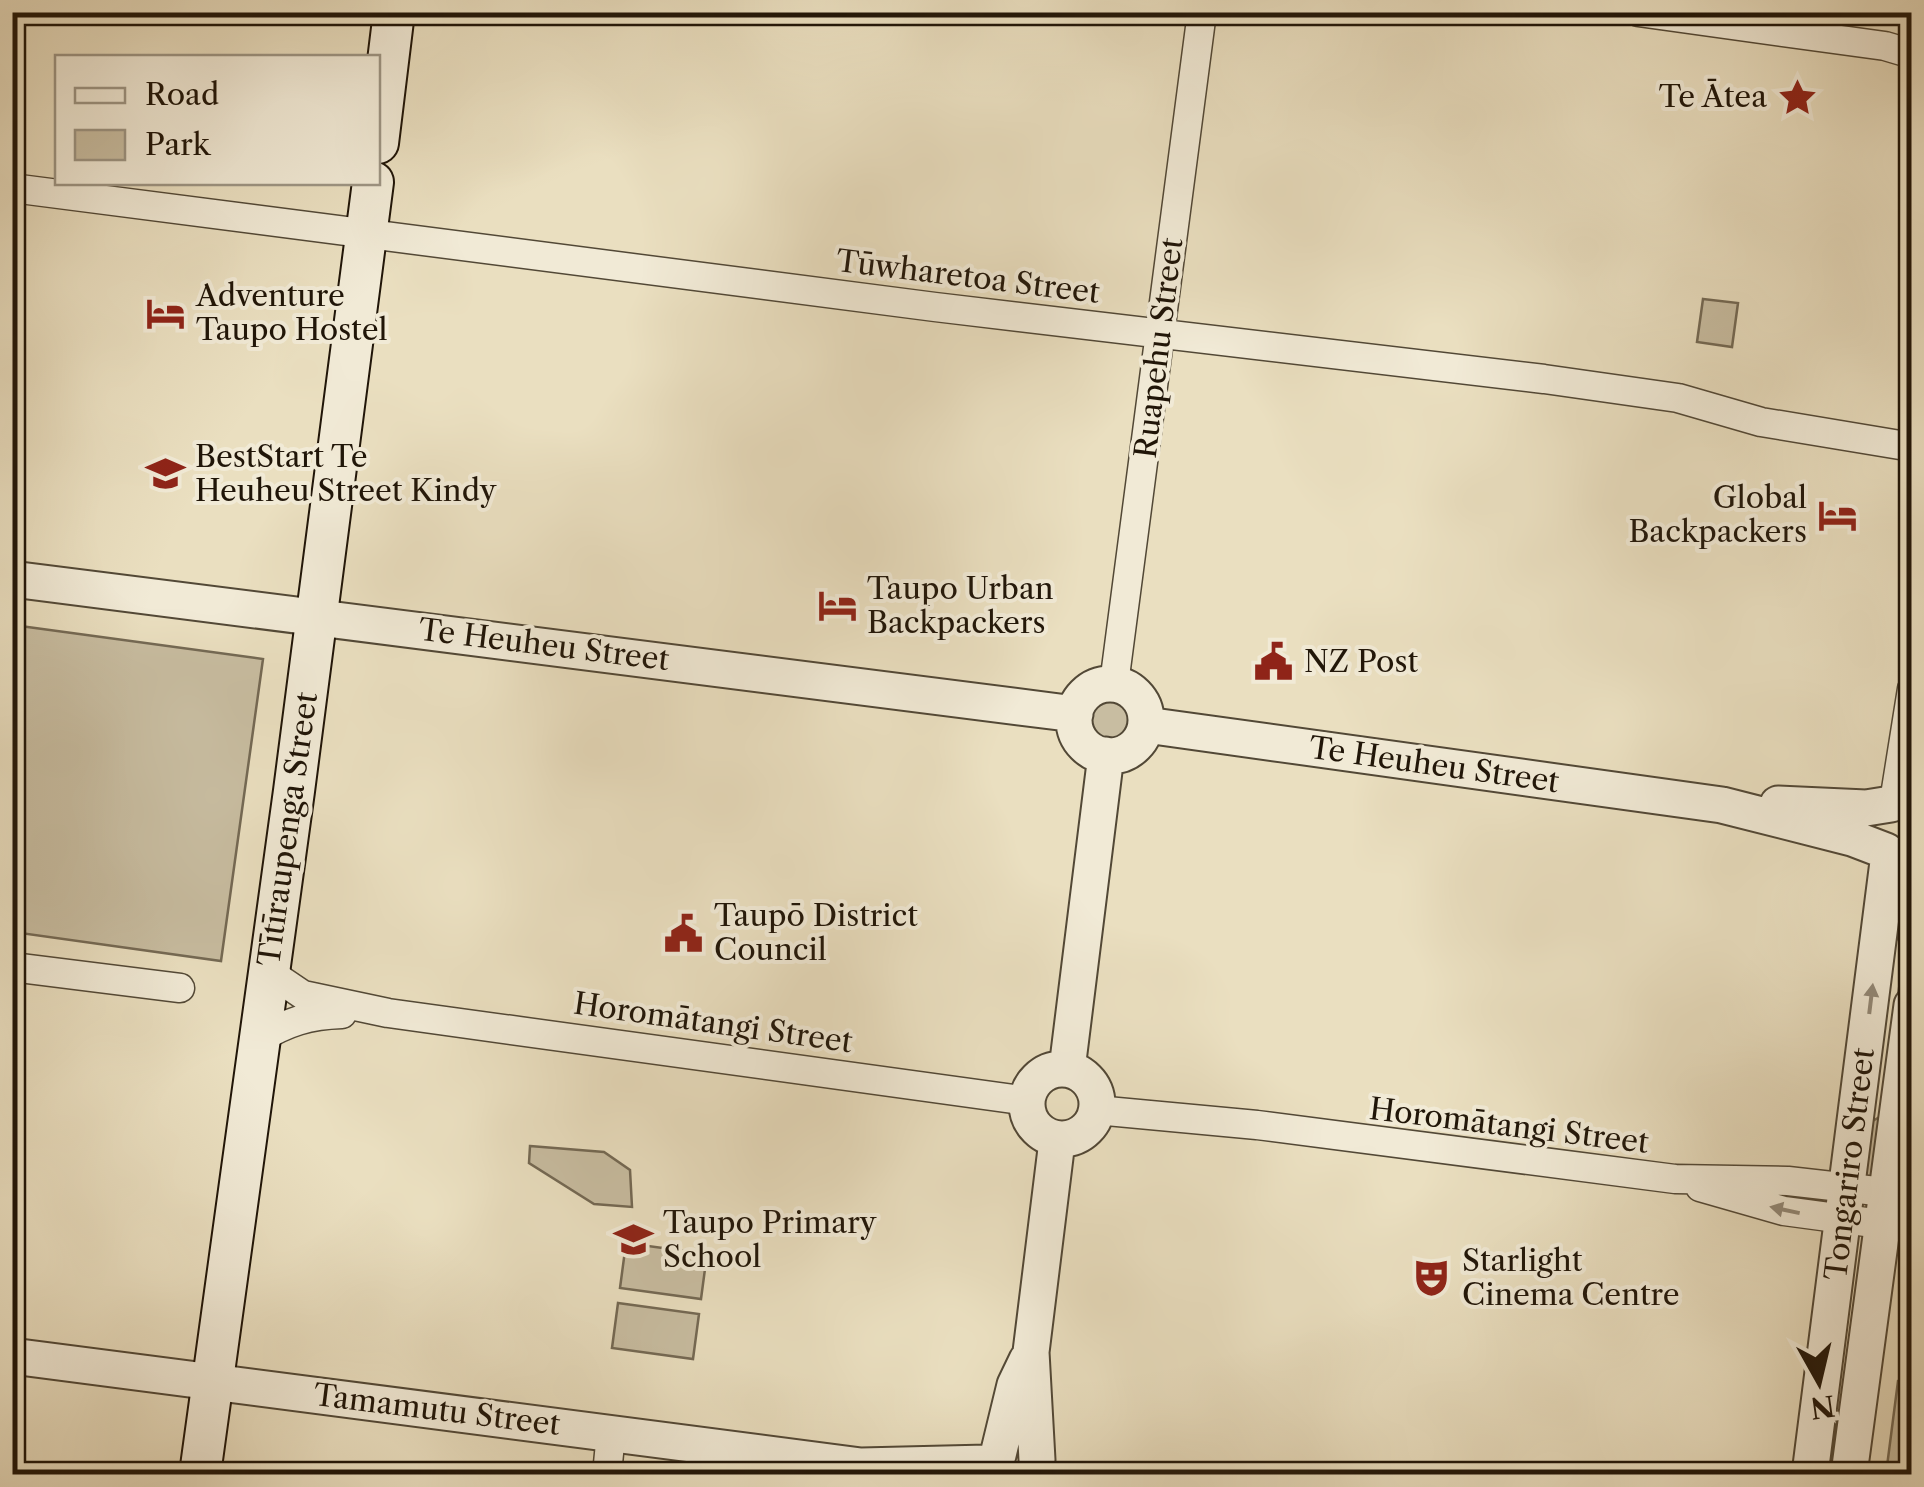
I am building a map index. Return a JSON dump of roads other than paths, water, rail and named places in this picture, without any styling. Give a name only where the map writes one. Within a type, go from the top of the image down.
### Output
[{"type":"main road","points":[[380,128],[394,12]]},
{"type":"main road","name":"Tītīraupenga Street","points":[[200,1474],[372,185]]},
{"type":"street","name":"Ruapehu Street","points":[[1114,684],[1202,12]]},
{"type":"street","points":[[1638,12],[1885,46],[1912,54]]},
{"type":"street","name":"Tūwharetoa Street","points":[[12,188],[1678,398],[1761,422],[1912,447]]},
{"type":"street","name":"Te Heuheu Street","points":[[12,579],[1075,714]]},
{"type":"street","points":[[1114,684],[1135,694],[1142,703],[1146,725],[1136,744],[1117,755],[1106,755],[1095,752],[1079,737],[1075,714],[1084,695],[1093,688],[1114,684]]},
{"type":"street","points":[[1899,800],[1912,689]]},
{"type":"street","name":"Te Heuheu Street","points":[[1146,725],[1722,805],[1852,838],[1896,857]]},
{"type":"street","points":[[1066,1069],[1106,755]]},
{"type":"street","name":"Te Heuheu Street","points":[[1722,805],[1866,808],[1899,800]]},
{"type":"street","name":"Tongariro Street","points":[[1810,1474],[1896,857],[1880,838],[1880,823],[1899,800]]},
{"type":"street","points":[[12,967],[180,988]]},
{"type":"street","name":"Horomātangi Street","points":[[268,972],[303,995],[388,1013],[1028,1101]]},
{"type":"street","name":"Tongariro Street","points":[[1849,1474],[1912,1005]]},
{"type":"street","name":"Horomātangi Street","points":[[259,1039],[281,1025],[311,1015],[388,1013]]},
{"type":"street","points":[[1066,1069],[1086,1078],[1092,1087],[1096,1110],[1086,1131],[1078,1137],[1058,1140],[1037,1129],[1028,1101],[1034,1080],[1044,1072],[1066,1069]]},
{"type":"street","name":"Horomātangi Street","points":[[1096,1110],[1257,1126],[1675,1180],[1788,1181],[1845,1203],[1883,1208]]},
{"type":"street","points":[[1042,1467],[1031,1352],[1058,1140]]},
{"type":"street","points":[[989,1464],[1015,1385],[1031,1352]]},
{"type":"street","name":"Tamamutu Street","points":[[12,1356],[873,1470],[989,1464],[1018,1451],[1042,1467]]},
{"type":"street","points":[[607,1474],[610,1433]]},
{"type":"place","name":"Te Ātea","points":[[1797,97]]},
{"type":"place","name":"Adventure Taupo Hostel","points":[[166,313]]},
{"type":"place","name":"BestStart Te Heuheu Street Kindy","points":[[165,474]]},
{"type":"place","name":"Global Backpackers","points":[[1837,515]]},
{"type":"place","name":"Taupo Urban Backpackers","points":[[837,606]]},
{"type":"place","name":"NZ Post","points":[[1274,662]]},
{"type":"place","name":"Taupō District Council","points":[[684,933]]},
{"type":"place","name":"Taupo Primary School","points":[[633,1240]]},
{"type":"place","name":"Starlight Cinema Centre","points":[[1432,1278]]}]
